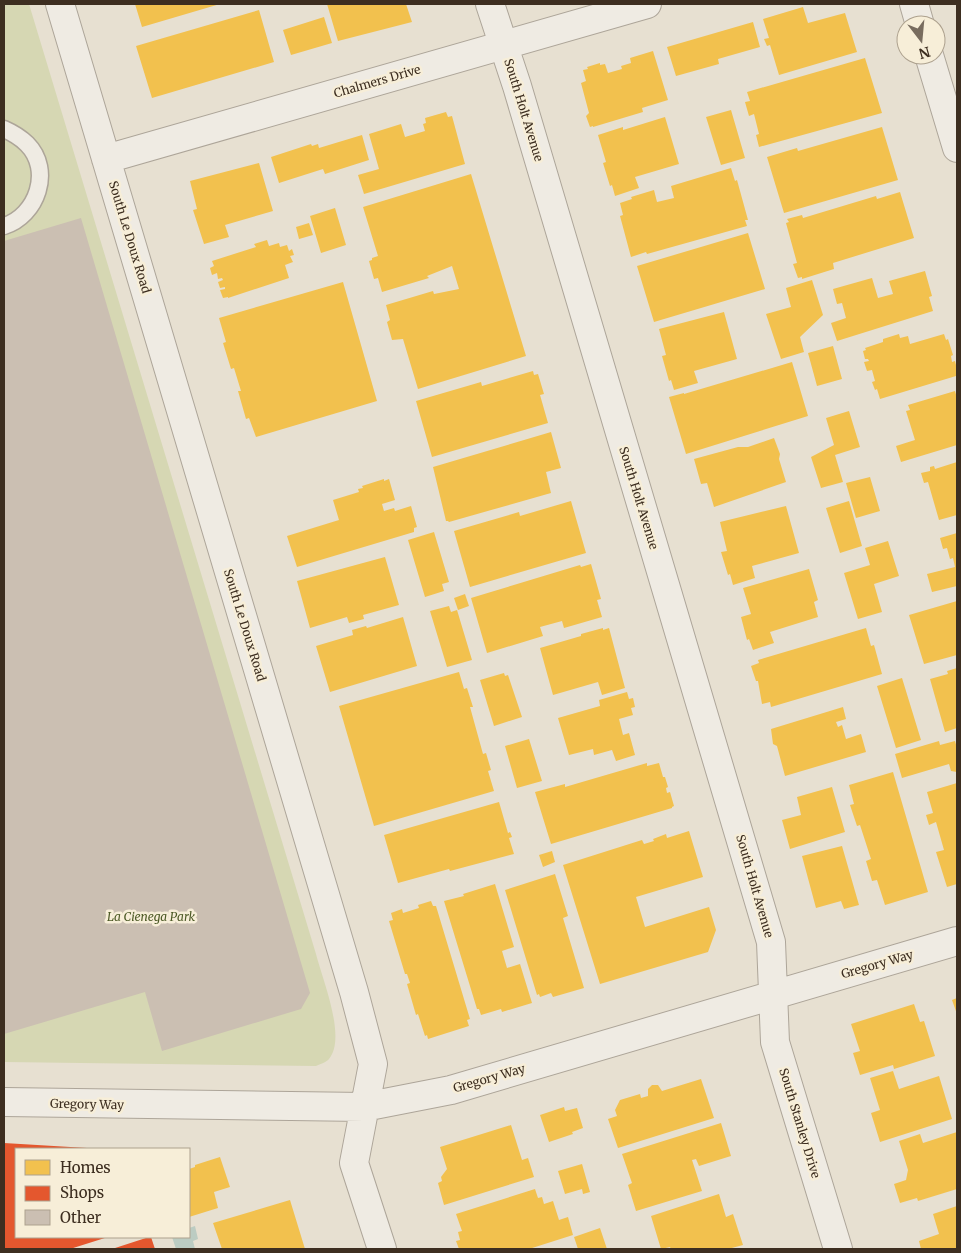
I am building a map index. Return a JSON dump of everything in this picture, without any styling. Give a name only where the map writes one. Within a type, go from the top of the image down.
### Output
[{"type":"street","name":"South Le Doux Road","points":[[60,4],[354,992],[373,1064],[354,1163],[382,1249]]},
{"type":"street","name":"South Holt Avenue","points":[[490,4],[504,45],[771,942],[773,995]]},
{"type":"street","name":"Chalmers Drive","points":[[106,159],[647,4]]},
{"type":"street","points":[[932,65],[957,148]]},
{"type":"street","name":"Gregory Way","points":[[4,1102],[364,1107],[450,1090],[957,941]]},
{"type":"street","name":"South Stanley Drive","points":[[773,995],[775,1042],[838,1249]]},
{"type":"lane","points":[[4,130],[16,135],[28,145],[37,160],[41,176],[38,192],[32,206],[20,218],[4,226]]},
{"type":"green space","name":"La Cienega Park","points":[[4,4],[29,4],[332,1008],[335,1037],[334,1049],[328,1060],[316,1066],[4,1062]]},
{"type":"shaded area","points":[[195,1226],[198,1239],[193,1241],[195,1249],[176,1249],[172,1238],[190,1238],[190,1228]]},
{"type":"building: Homes","points":[[135,4],[220,4],[142,27]]},
{"type":"building: Homes","points":[[327,4],[406,4],[412,22],[338,41]]},
{"type":"building: Homes","points":[[803,7],[808,23],[845,13],[857,52],[779,75],[770,45],[767,46],[764,39],[769,38],[763,19]]},
{"type":"building: Homes","points":[[259,10],[274,62],[152,98],[136,46]]},
{"type":"building: Homes","points":[[324,17],[332,43],[291,55],[283,30]]},
{"type":"building: Homes","points":[[753,22],[760,47],[718,59],[719,64],[676,76],[667,47]]},
{"type":"building: Homes","points":[[653,51],[668,100],[642,108],[643,112],[590,127],[586,116],[589,113],[581,83],[586,81],[583,70],[600,63],[600,65],[605,64],[608,73],[622,69],[621,66],[631,63],[630,58]]},
{"type":"building: Homes","points":[[865,58],[882,113],[759,147],[756,135],[759,134],[754,114],[749,116],[745,102],[750,101],[747,92]]},
{"type":"building: Homes","points":[[731,110],[745,158],[721,165],[706,117]]},
{"type":"building: Homes","points":[[446,112],[448,117],[452,116],[465,164],[364,194],[358,175],[379,169],[369,134],[401,124],[405,137],[425,131],[423,124],[426,123],[425,118]]},
{"type":"building: Homes","points":[[665,117],[679,164],[635,177],[639,188],[615,196],[603,163],[606,162],[598,135],[623,127],[623,130]]},
{"type":"building: Homes","points":[[882,127],[898,180],[784,213],[767,157],[797,148],[798,151]]},
{"type":"building: Homes","points":[[362,135],[369,160],[325,174],[323,169],[279,183],[271,157],[311,144],[312,146],[318,144],[319,148]]},
{"type":"building: Homes","points":[[259,163],[273,211],[225,225],[229,237],[204,244],[193,210],[197,209],[190,181]]},
{"type":"building: Homes","points":[[731,168],[735,181],[737,180],[748,220],[745,220],[747,226],[631,257],[620,216],[623,215],[620,203],[632,199],[631,197],[654,190],[657,202],[674,198],[671,186]]},
{"type":"building: Homes","points":[[471,174],[526,356],[418,389],[403,339],[392,340],[387,322],[390,320],[386,305],[433,291],[434,294],[459,289],[452,266],[427,276],[429,278],[382,292],[378,278],[374,279],[369,261],[378,256],[363,207]]},
{"type":"building: Homes","points":[[900,192],[914,238],[833,263],[834,269],[802,279],[802,277],[798,278],[793,264],[797,263],[786,223],[789,222],[787,219],[802,215],[803,218],[876,196],[877,199]]},
{"type":"building: Homes","points":[[335,208],[346,245],[321,253],[310,216]]},
{"type":"building: Homes","points":[[309,223],[313,235],[299,239],[296,227]]},
{"type":"building: Homes","points":[[748,233],[765,289],[654,322],[637,266]]},
{"type":"building: Homes","points":[[267,240],[269,246],[279,243],[280,247],[287,245],[289,251],[292,249],[294,255],[290,256],[293,262],[285,265],[289,278],[223,298],[220,290],[225,289],[225,287],[220,288],[218,282],[223,280],[222,278],[218,279],[217,273],[212,275],[210,268],[214,266],[212,261],[256,247],[254,244]]},
{"type":"building: Homes","points":[[925,271],[932,296],[929,297],[933,311],[837,341],[831,323],[846,318],[842,303],[837,304],[833,289],[872,278],[878,298],[893,294],[889,281]]},
{"type":"building: Homes","points":[[812,280],[823,315],[800,337],[804,352],[781,359],[766,314],[791,307],[786,288]]},
{"type":"building: Homes","points":[[343,282],[377,401],[256,437],[249,418],[246,419],[238,391],[241,391],[234,368],[231,369],[223,343],[226,342],[219,318]]},
{"type":"building: Homes","points":[[724,312],[737,359],[694,371],[698,383],[674,390],[671,380],[669,381],[662,356],[666,355],[659,329]]},
{"type":"building: Homes","points":[[899,334],[900,338],[908,336],[910,344],[944,334],[946,340],[948,339],[953,355],[951,356],[952,362],[955,361],[956,376],[880,399],[877,389],[875,390],[872,382],[875,381],[872,370],[867,371],[864,362],[869,361],[865,359],[863,351],[866,350],[865,348],[883,342],[883,339]]},
{"type":"building: Homes","points":[[833,346],[842,379],[817,386],[808,353]]},
{"type":"building: Homes","points":[[792,362],[808,416],[686,454],[669,397]]},
{"type":"building: Homes","points":[[533,371],[534,375],[538,374],[544,394],[540,395],[548,423],[432,457],[416,401],[481,382],[482,386]]},
{"type":"building: Homes","points":[[955,391],[957,398],[957,445],[901,462],[896,446],[915,440],[906,411],[910,410],[908,405]]},
{"type":"building: Homes","points":[[849,411],[860,447],[835,455],[843,482],[821,488],[811,457],[834,445],[826,418]]},
{"type":"building: Homes","points":[[551,432],[561,468],[546,472],[551,493],[449,522],[446,521],[433,467]]},
{"type":"building: Homes","points":[[774,438],[780,454],[779,459],[786,482],[714,507],[707,483],[701,484],[694,459],[738,447],[748,447]]},
{"type":"building: Homes","points":[[957,462],[957,515],[939,520],[928,482],[924,483],[921,473],[930,471],[930,467],[934,466],[935,469]]},
{"type":"building: Homes","points":[[870,477],[880,511],[856,518],[846,483]]},
{"type":"building: Homes","points":[[384,479],[384,481],[389,479],[395,500],[382,504],[384,511],[394,508],[395,511],[411,506],[417,527],[414,528],[414,532],[297,567],[287,536],[339,520],[333,500],[359,492],[358,489],[363,488],[362,486]]},
{"type":"building: Homes","points":[[571,501],[586,553],[470,587],[454,531],[519,512],[520,516]]},
{"type":"building: Homes","points":[[849,501],[862,546],[840,553],[826,508]]},
{"type":"building: Homes","points":[[786,506],[799,553],[752,566],[755,578],[733,585],[721,552],[727,551],[720,522]]},
{"type":"building: Homes","points":[[434,532],[449,582],[442,584],[444,591],[425,597],[408,540]]},
{"type":"building: Homes","points":[[957,533],[957,586],[932,592],[927,574],[955,567],[953,558],[950,559],[947,548],[943,549],[940,538]]},
{"type":"building: Homes","points":[[888,541],[899,576],[874,584],[882,612],[858,619],[844,573],[870,565],[865,548]]},
{"type":"building: Homes","points":[[385,557],[399,605],[363,615],[364,619],[349,623],[347,617],[310,628],[297,581]]},
{"type":"building: Homes","points":[[591,564],[601,599],[597,600],[602,617],[564,628],[562,621],[540,627],[543,636],[487,653],[471,598],[580,565],[581,567]]},
{"type":"building: Homes","points":[[809,569],[818,600],[814,602],[818,617],[770,632],[774,643],[753,650],[749,639],[747,640],[741,617],[751,614],[743,588]]},
{"type":"building: Homes","points":[[465,594],[469,606],[458,610],[454,598]]},
{"type":"building: Homes","points":[[957,601],[957,655],[924,664],[909,615]]},
{"type":"building: Homes","points":[[449,606],[451,612],[457,610],[472,660],[447,667],[430,611]]},
{"type":"building: Homes","points":[[403,617],[417,666],[330,692],[316,646],[353,635],[352,630],[366,626],[367,628]]},
{"type":"building: Homes","points":[[603,628],[603,630],[609,628],[625,688],[602,695],[598,682],[553,695],[540,648]]},
{"type":"building: Homes","points":[[866,628],[871,646],[874,645],[882,674],[771,707],[770,702],[762,704],[758,681],[756,681],[751,666],[759,663],[758,660]]},
{"type":"building: Homes","points":[[957,668],[957,728],[945,732],[930,679],[948,674],[947,671]]},
{"type":"building: Homes","points":[[459,672],[464,689],[467,688],[473,707],[470,707],[483,754],[486,753],[491,770],[488,771],[494,791],[374,826],[339,706]]},
{"type":"building: Homes","points":[[504,673],[505,676],[508,675],[522,717],[494,726],[480,680]]},
{"type":"building: Homes","points":[[902,678],[921,740],[896,748],[877,686]]},
{"type":"building: Homes","points":[[627,692],[629,699],[633,698],[635,707],[631,708],[633,715],[619,719],[623,735],[629,733],[635,755],[616,761],[612,750],[594,755],[593,749],[569,755],[558,718],[600,706],[599,700]]},
{"type":"building: Homes","points":[[843,707],[846,719],[836,722],[838,727],[842,725],[846,739],[861,734],[866,752],[785,776],[777,746],[773,744],[771,729]]},
{"type":"building: Homes","points":[[529,739],[542,781],[517,788],[505,746]]},
{"type":"building: Homes","points":[[939,741],[940,745],[955,741],[957,748],[957,772],[951,771],[949,764],[902,778],[895,754]]},
{"type":"building: Homes","points":[[647,763],[647,766],[659,763],[668,787],[666,788],[667,793],[670,792],[674,806],[672,808],[551,844],[535,792],[565,784],[565,787]]},
{"type":"building: Homes","points":[[893,772],[928,892],[885,905],[877,880],[872,881],[866,861],[871,859],[860,825],[857,826],[850,805],[854,804],[849,785]]},
{"type":"building: Homes","points":[[957,783],[957,884],[947,887],[936,852],[944,850],[936,822],[929,825],[926,815],[933,813],[927,792]]},
{"type":"building: Homes","points":[[832,787],[845,832],[790,849],[782,820],[801,815],[797,797]]},
{"type":"building: Homes","points":[[499,802],[508,833],[510,832],[512,837],[509,838],[514,854],[398,883],[384,835]]},
{"type":"building: Homes","points":[[689,831],[703,877],[636,897],[645,927],[709,907],[716,930],[708,952],[600,984],[563,865],[642,840],[644,844],[666,834],[667,838]]},
{"type":"building: Homes","points":[[842,846],[859,905],[844,909],[841,901],[816,908],[802,856]]},
{"type":"building: Homes","points":[[552,851],[555,862],[543,867],[539,855]]},
{"type":"building: Homes","points":[[555,874],[568,916],[563,918],[584,988],[553,997],[551,993],[540,997],[539,994],[537,995],[505,890]]},
{"type":"building: Homes","points":[[495,884],[514,947],[502,951],[507,968],[520,964],[532,1003],[502,1012],[501,1009],[481,1015],[479,1009],[477,1009],[444,901],[464,896],[463,894]]},
{"type":"building: Homes","points":[[431,901],[433,906],[436,906],[470,1019],[467,1020],[469,1026],[428,1039],[427,1035],[425,1036],[418,1014],[416,1015],[407,984],[410,983],[407,974],[405,974],[389,921],[393,920],[391,913],[402,909],[403,913],[419,908],[418,905]]},
{"type":"building: Homes","points":[[957,998],[957,1014],[952,1000]]},
{"type":"building: Homes","points":[[914,1004],[920,1022],[924,1021],[935,1056],[894,1069],[893,1065],[860,1075],[853,1053],[860,1051],[851,1024]]},
{"type":"building: Homes","points":[[893,1071],[899,1089],[939,1076],[952,1119],[880,1142],[871,1113],[880,1110],[870,1078]]},
{"type":"building: Homes","points":[[701,1079],[714,1118],[618,1148],[608,1119],[617,1116],[615,1110],[620,1100],[640,1094],[641,1098],[648,1096],[648,1089],[652,1085],[658,1085],[662,1091]]},
{"type":"building: Homes","points":[[564,1107],[565,1111],[577,1108],[583,1128],[572,1132],[573,1134],[549,1142],[540,1115]]},
{"type":"building: Homes","points":[[721,1123],[731,1156],[699,1166],[696,1159],[692,1160],[702,1191],[636,1211],[628,1185],[632,1183],[622,1154]]},
{"type":"building: Homes","points":[[511,1125],[522,1160],[528,1158],[534,1177],[444,1205],[438,1183],[442,1181],[441,1177],[447,1169],[440,1147]]},
{"type":"building: Homes","points":[[957,1132],[957,1189],[918,1201],[917,1198],[900,1203],[894,1184],[906,1180],[908,1170],[899,1141],[920,1134],[923,1143]]},
{"type":"building: Homes","points":[[220,1157],[230,1187],[214,1192],[218,1208],[190,1217],[190,1169],[195,1167],[195,1165]]},
{"type":"building: Homes","points":[[582,1164],[590,1192],[583,1194],[582,1189],[565,1194],[558,1171]]},
{"type":"building: Homes","points":[[535,1189],[538,1198],[542,1197],[544,1204],[553,1201],[559,1220],[568,1217],[573,1235],[529,1249],[459,1249],[456,1241],[460,1240],[458,1232],[462,1231],[456,1214]]},
{"type":"building: Homes","points":[[719,1194],[726,1217],[733,1214],[743,1245],[728,1249],[671,1249],[670,1247],[661,1249],[651,1216]]},
{"type":"building: Homes","points":[[290,1200],[305,1249],[222,1249],[213,1223]]},
{"type":"building: Homes","points":[[957,1206],[957,1249],[921,1249],[919,1241],[939,1234],[933,1214]]},
{"type":"building: Homes","points":[[600,1228],[607,1249],[578,1249],[574,1237]]},
{"type":"building: Shops","points":[[4,1143],[87,1148],[15,1148],[15,1238],[105,1238],[70,1249],[4,1249]]},
{"type":"building: Shops","points":[[151,1238],[155,1249],[112,1249]]},
{"type":"building: Other","name":"La Cienega Park","points":[[81,218],[310,993],[301,1009],[162,1051],[145,992],[4,1034],[4,241]]}]
